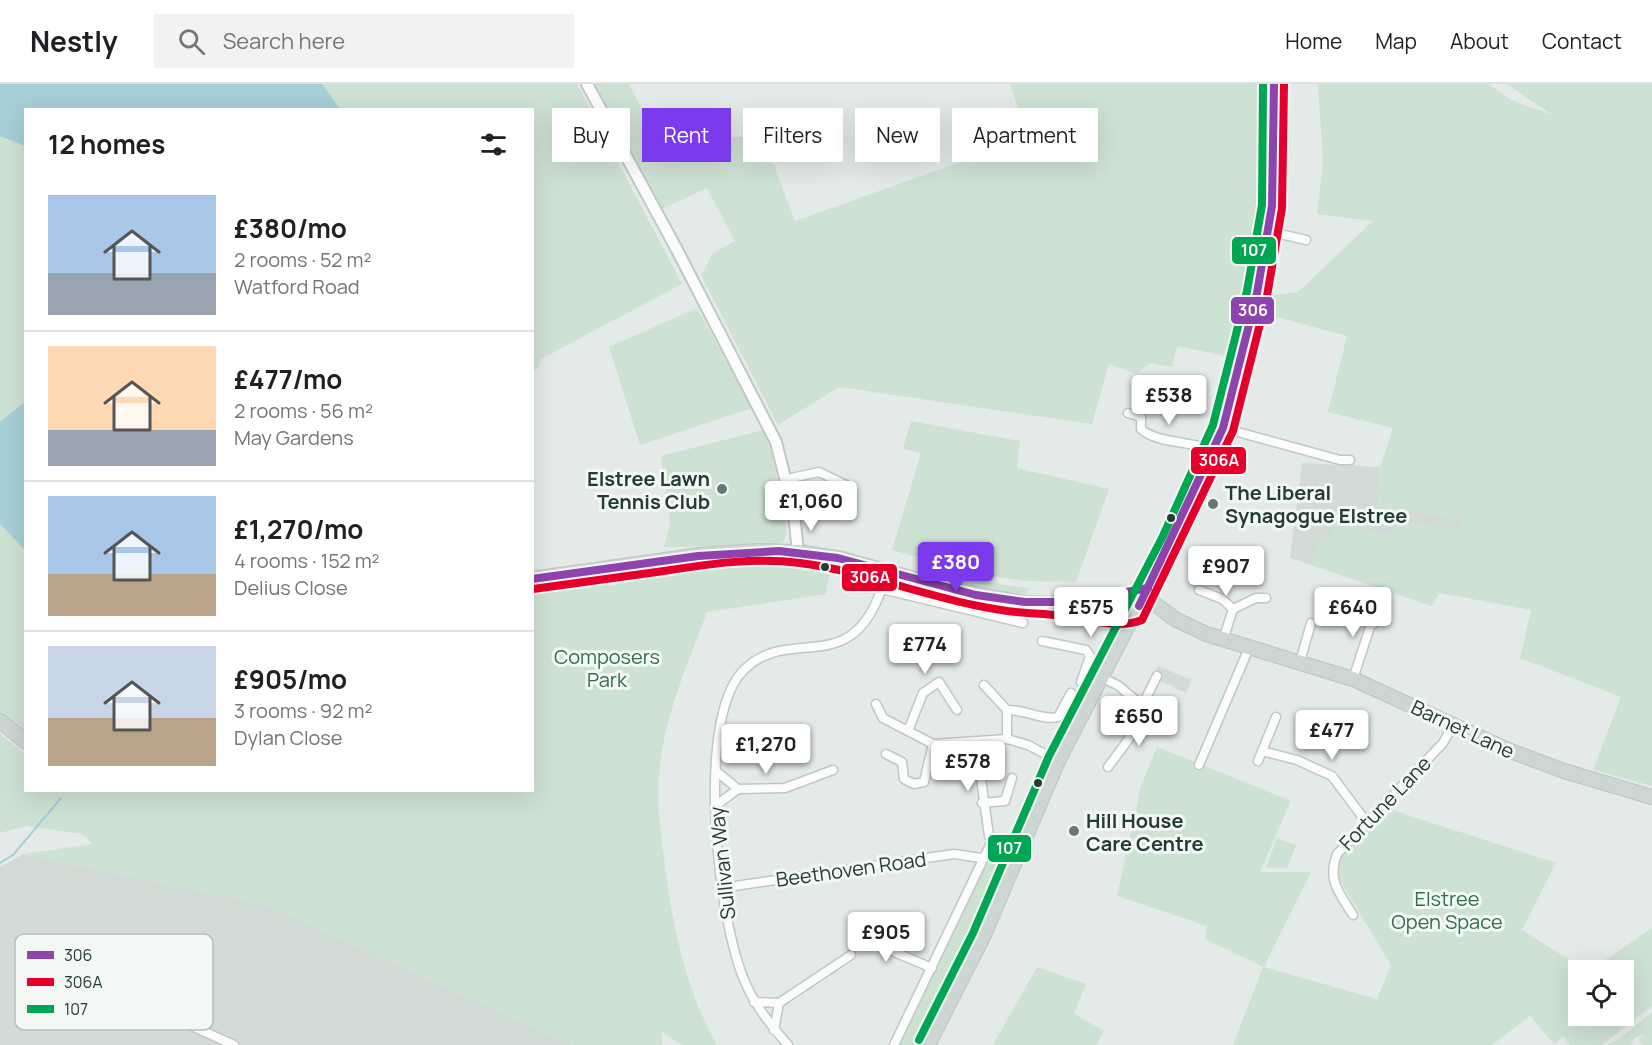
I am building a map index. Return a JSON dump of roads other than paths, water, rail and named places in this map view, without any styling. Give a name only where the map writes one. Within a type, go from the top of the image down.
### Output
[{"type":"main road","points":[[928,1045],[982,937],[1058,761],[1093,690],[1142,600],[1215,450],[1223,428],[1257,293],[1274,184],[1274,84]]},
{"type":"main road","points":[[534,579],[700,555],[758,550],[798,552],[842,559],[981,597],[1023,603],[1068,604],[1094,599],[1142,600]]},
{"type":"main road","points":[[1068,604],[1084,610],[1107,612],[1142,600]]},
{"type":"main road","name":"Barnet Lane","points":[[1142,600],[1156,605],[1175,619],[1223,640],[1353,679],[1452,727],[1564,771],[1652,796]]},
{"type":"main road","points":[[1107,612],[1118,620],[1123,637]]},
{"type":"main road","points":[[0,721],[24,740]]},
{"type":"street","points":[[587,84],[676,248],[776,442],[786,479],[798,552]]},
{"type":"street","points":[[1267,231],[1306,240]]},
{"type":"street","points":[[1128,413],[1141,417],[1141,429],[1153,436],[1198,443],[1215,450]]},
{"type":"street","points":[[1223,428],[1340,460],[1350,460]]},
{"type":"street","points":[[786,479],[819,472],[850,487]]},
{"type":"street","name":"Sullivan Way","points":[[789,1045],[774,1030],[754,1002],[736,955],[721,888],[715,806],[716,771],[726,700],[730,689],[743,670],[767,655],[826,646],[846,638],[864,625],[874,611],[883,585],[1023,623]]},
{"type":"street","points":[[1199,590],[1222,599],[1233,609]]},
{"type":"street","points":[[1223,640],[1233,609],[1256,598],[1266,598]]},
{"type":"street","points":[[1353,679],[1370,627],[1375,622],[1380,607]]},
{"type":"street","points":[[1300,662],[1311,623]]},
{"type":"street","points":[[1042,641],[1086,650],[1090,656],[1081,682],[1093,690]]},
{"type":"street","points":[[1199,765],[1250,648]]},
{"type":"street","points":[[1108,767],[1131,736],[1157,676]]},
{"type":"street","points":[[1101,677],[1119,686],[1143,709]]},
{"type":"street","points":[[908,731],[922,693],[939,682],[957,710]]},
{"type":"street","points":[[984,685],[1007,710],[1007,739]]},
{"type":"street","points":[[1007,710],[1022,710],[1051,719],[1058,717],[1071,693]]},
{"type":"street","points":[[876,704],[883,718],[933,744],[976,743],[1007,739],[1028,745],[1058,761]]},
{"type":"street","points":[[1258,761],[1276,717]]},
{"type":"street","name":"Fortune Lane","points":[[1353,915],[1334,885],[1332,869],[1337,854],[1443,743],[1452,727]]},
{"type":"street","points":[[976,743],[982,803],[989,836]]},
{"type":"street","points":[[886,754],[902,762],[904,779],[914,784],[924,782],[933,744]]},
{"type":"street","points":[[1262,751],[1297,760],[1332,776],[1367,823]]},
{"type":"street","points":[[715,806],[738,789],[785,788],[833,770]]},
{"type":"street","points":[[716,771],[738,789]]},
{"type":"street","points":[[982,803],[1005,801],[1012,778]]},
{"type":"street","points":[[894,1045],[990,843],[995,841],[1020,846]]},
{"type":"street","name":"Beethoven Road","points":[[721,888],[954,854],[981,858]]},
{"type":"street","points":[[880,925],[887,950],[932,968]]},
{"type":"street","points":[[754,1002],[779,1003],[851,955]]},
{"type":"street","points":[[774,1030],[779,1003]]},
{"type":"street","points":[[201,1030],[234,1045]]},
{"type":"water","points":[[0,84],[322,84],[339,108],[24,108],[24,146],[0,136]]},
{"type":"water","points":[[24,403],[24,549],[0,524],[0,422]]},
{"type":"waterway","points":[[0,863],[13,855],[61,798]]},
{"type":"place","name":"Elstree Lawn Tennis Club","points":[[722,489]]},
{"type":"place","name":"The Liberal Synagogue Elstree","points":[[1213,504]]},
{"type":"place","name":"Hill House Care Centre","points":[[1074,831]]},
{"type":"park label","name":"Composers Park","points":[[607,668]]},
{"type":"park label","name":"Elstree Open Space","points":[[1447,910]]}]
